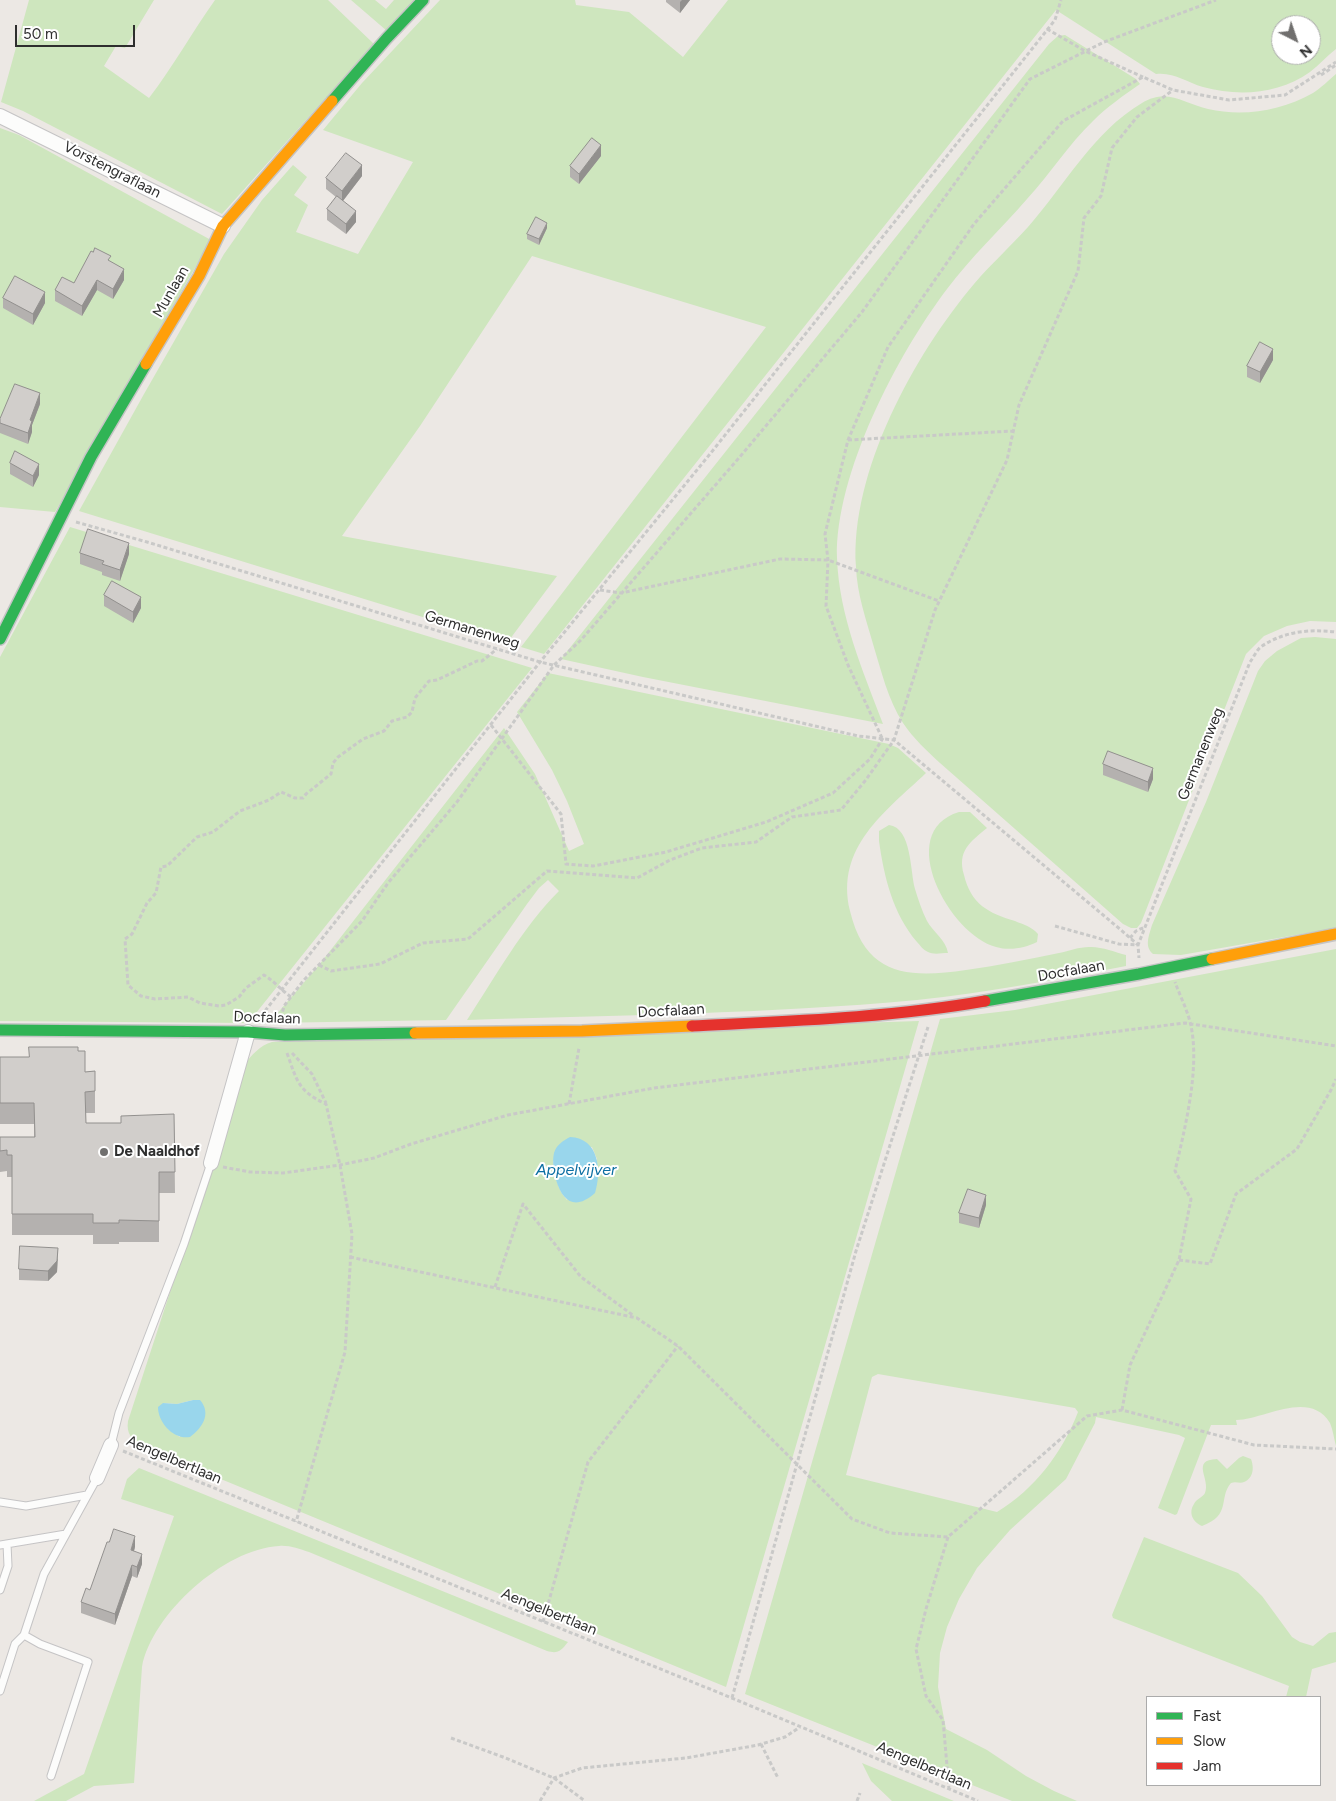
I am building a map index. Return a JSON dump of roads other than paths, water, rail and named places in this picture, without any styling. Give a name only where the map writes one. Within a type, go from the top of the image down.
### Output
[{"type":"street","name":"Munlaan","points":[[0,639],[91,457],[198,276],[223,226],[387,38],[423,0]]},
{"type":"street","name":"Vorstengraflaan","points":[[0,116],[223,226]]},
{"type":"street","name":"Docfalaan","points":[[0,1030],[248,1032],[282,1035],[582,1031],[828,1019],[934,1010],[1139,974],[1336,934]]},
{"type":"street","points":[[211,1163],[248,1032]]},
{"type":"street","points":[[97,1478],[111,1445]]},
{"type":"lane","points":[[111,1445],[119,1413],[184,1244],[211,1163]]},
{"type":"lane","points":[[0,1690],[15,1644],[24,1635],[44,1574],[97,1478]]},
{"type":"lane","points":[[0,1502],[26,1506],[88,1495]]},
{"type":"lane","points":[[0,1590],[8,1566],[4,1545],[66,1534]]},
{"type":"lane","points":[[24,1635],[40,1644],[88,1662],[51,1776]]},
{"type":"water","name":"Appelvijver","points":[[570,1137],[587,1143],[596,1157],[598,1166],[595,1193],[582,1201],[576,1202],[566,1199],[559,1188],[553,1156],[560,1143]]},
{"type":"water","points":[[200,1400],[204,1405],[205,1415],[202,1425],[190,1437],[178,1436],[164,1424],[158,1407],[163,1403],[177,1404]]},
{"type":"place","name":"De Naaldhof","points":[[104,1152]]}]
